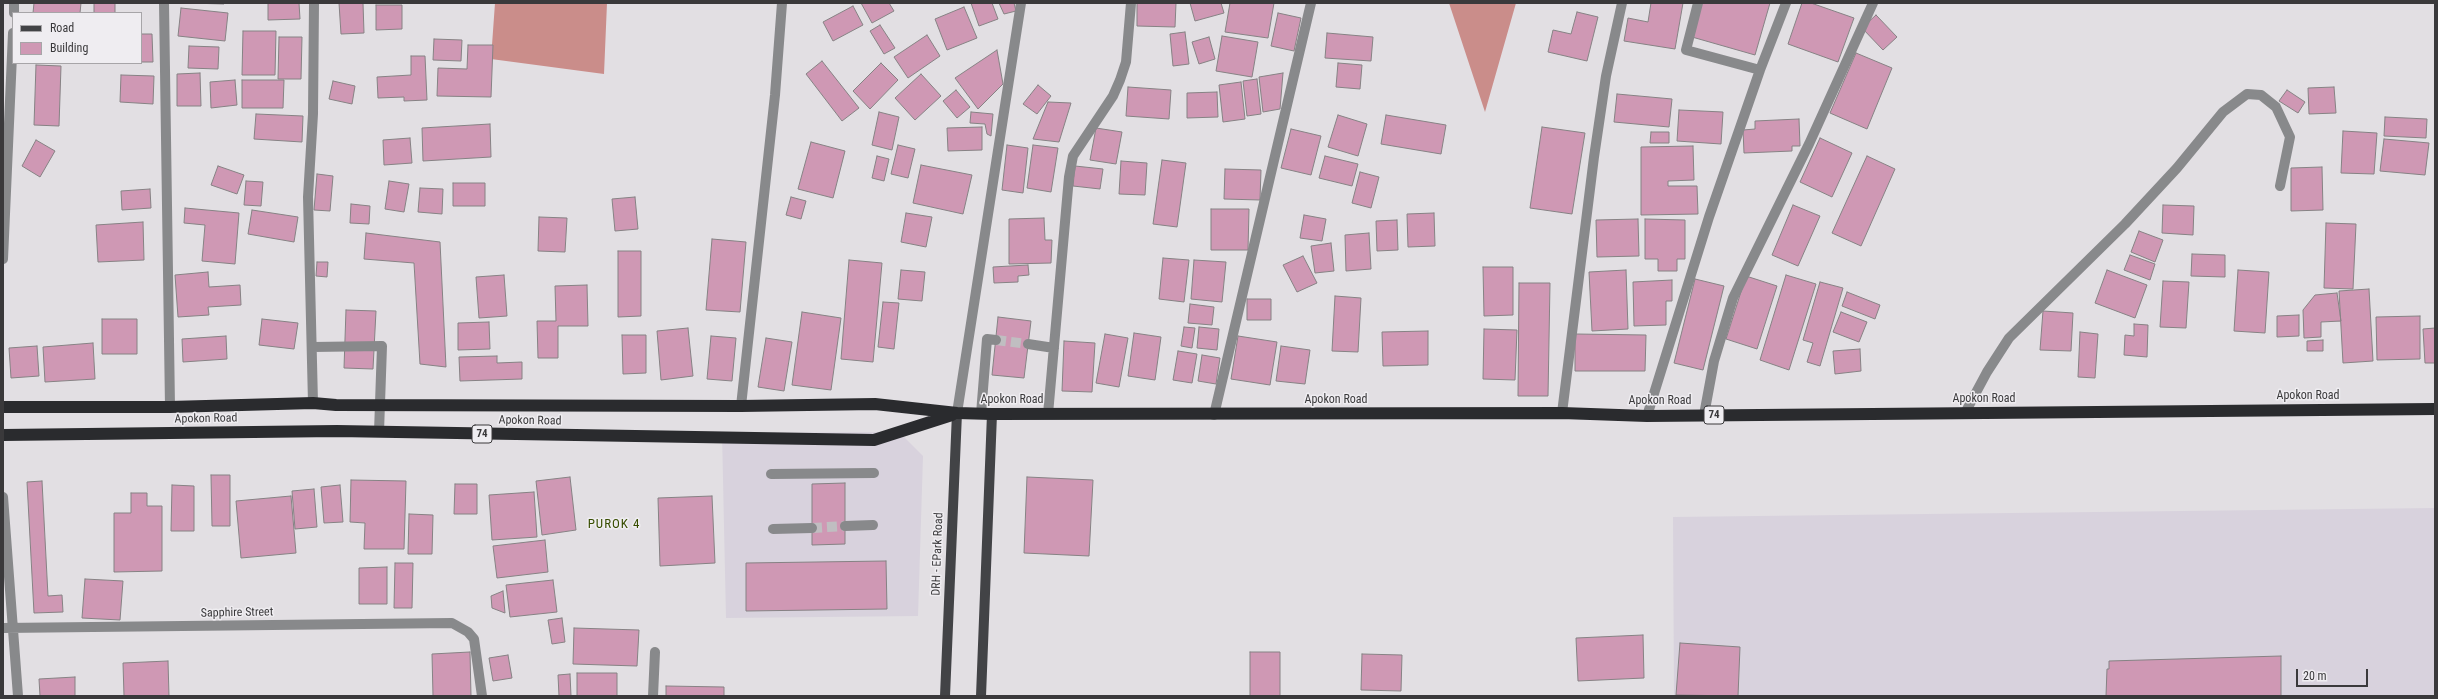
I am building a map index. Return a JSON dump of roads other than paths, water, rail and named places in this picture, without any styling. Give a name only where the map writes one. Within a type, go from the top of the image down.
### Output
[{"type":"highway","name":"Apokon Road","points":[[3,407],[170,407],[313,403],[380,405],[741,406],[876,404],[957,413],[986,414],[1562,413],[1647,416],[2435,409]]},
{"type":"highway","name":"Apokon Road","points":[[3,435],[380,432],[874,440],[957,413]]},
{"type":"main road","name":"DRH - EPark Road","points":[[945,696],[957,413]]},
{"type":"main road","points":[[981,696],[986,414]]},
{"type":"street","points":[[164,3],[170,407]]},
{"type":"street","points":[[313,403],[313,347],[309,266],[308,197],[313,114],[314,3]]},
{"type":"street","points":[[741,406],[775,96],[782,3]]},
{"type":"street","points":[[957,413],[1021,3]]},
{"type":"street","points":[[1048,414],[1069,177],[1073,156],[1113,96],[1120,80],[1126,62],[1131,3]]},
{"type":"street","points":[[1214,414],[1311,3]]},
{"type":"street","points":[[1562,413],[1594,157],[1606,76],[1622,3]]},
{"type":"street","points":[[1698,3],[1686,50],[1760,70]]},
{"type":"street","points":[[1647,416],[1709,217],[1760,70],[1786,3]]},
{"type":"street","points":[[1704,415],[1714,361],[1733,298],[1809,144],[1873,3]]},
{"type":"street","points":[[3,259],[12,56]]},
{"type":"street","points":[[1965,413],[1987,372],[2009,338],[2125,224],[2177,168],[2223,112],[2247,94],[2262,95],[2276,107],[2290,137],[2280,186]]},
{"type":"street","points":[[986,414],[987,339],[996,340]]},
{"type":"street","points":[[1028,344],[1054,348]]},
{"type":"street","points":[[313,347],[382,346],[380,432]]},
{"type":"street","points":[[771,474],[874,473]]},
{"type":"street","points":[[3,497],[8,628],[18,696]]},
{"type":"street","points":[[845,526],[874,525]]},
{"type":"street","points":[[773,529],[812,528]]},
{"type":"street","name":"Sapphire Street","points":[[8,628],[452,623],[468,632],[474,639],[477,649],[482,696]]},
{"type":"street","points":[[653,696],[655,652]]},
{"type":"tunnel","points":[[996,340],[1028,344]]},
{"type":"tunnel","points":[[812,528],[845,526]]},
{"type":"district","name":"PUROK 4","points":[[614,525]]}]
